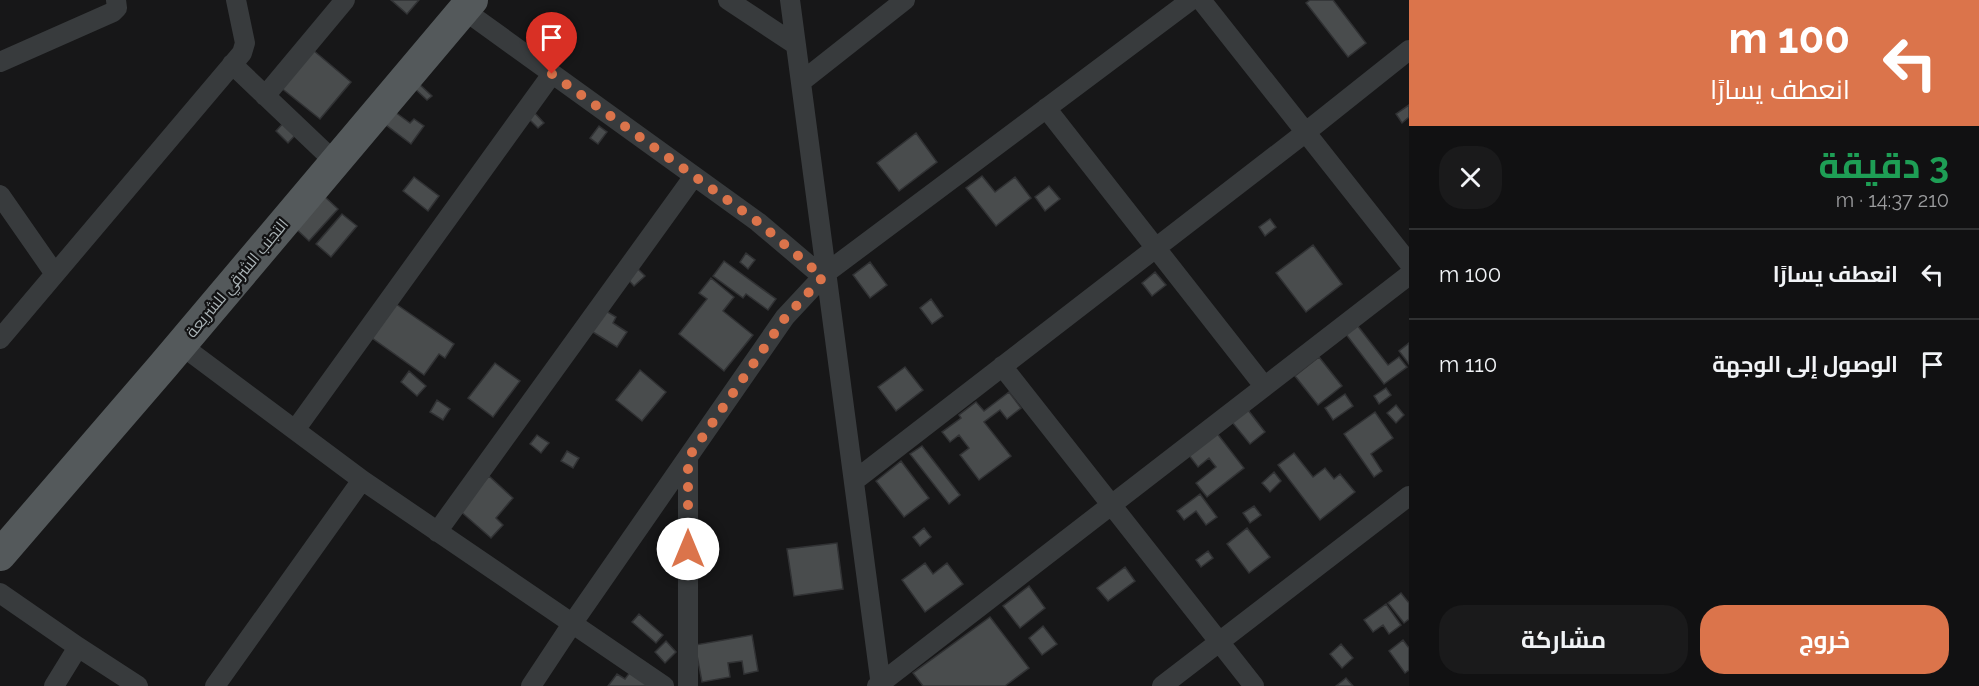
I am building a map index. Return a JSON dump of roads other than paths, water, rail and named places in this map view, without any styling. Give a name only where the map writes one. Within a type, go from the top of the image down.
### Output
[{"type":"main road","name":"التجنب الشرقي للشريعة","points":[[0,555],[468,5]]},
{"type":"street","points":[[0,62],[113,12],[117,8],[116,0]]},
{"type":"street","points":[[0,339],[242,53],[245,43],[236,0]]},
{"type":"street","points":[[265,96],[345,0]]},
{"type":"street","points":[[728,0],[796,45]]},
{"type":"street","points":[[790,0],[879,685]]},
{"type":"street","points":[[801,81],[905,0]]},
{"type":"street","points":[[531,686],[785,318],[824,275],[1191,0]]},
{"type":"street","points":[[1201,0],[1409,263]]},
{"type":"street","points":[[468,5],[552,74],[758,222],[824,275]]},
{"type":"street","points":[[854,481],[1409,50]]},
{"type":"street","points":[[232,64],[335,162]]},
{"type":"street","points":[[295,430],[552,74]]},
{"type":"street","points":[[1046,108],[1264,386]]},
{"type":"street","points":[[437,532],[694,176]]},
{"type":"street","points":[[0,195],[55,274]]},
{"type":"street","points":[[879,685],[1409,275]]},
{"type":"street","points":[[181,345],[362,480],[664,686]]},
{"type":"street","points":[[1002,366],[1254,686]]},
{"type":"street","points":[[688,458],[688,686]]},
{"type":"street","points":[[215,686],[362,480]]},
{"type":"street","points":[[1162,686],[1409,496]]},
{"type":"street","points":[[0,593],[138,686]]},
{"type":"street","points":[[54,686],[78,647]]}]
